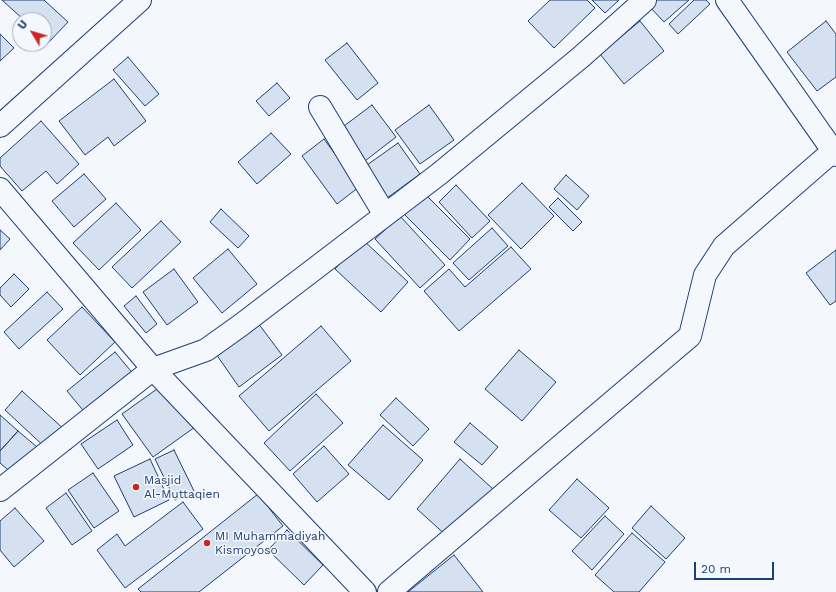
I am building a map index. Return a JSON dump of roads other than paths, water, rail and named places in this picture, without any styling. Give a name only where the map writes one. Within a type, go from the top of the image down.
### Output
[{"type":"street","points":[[0,126],[140,0]]},
{"type":"street","points":[[0,490],[153,369],[206,350],[242,325],[439,174],[581,57],[645,0]]},
{"type":"street","points":[[388,592],[690,336],[705,275],[724,246],[835,153],[727,0]]},
{"type":"street","points":[[320,108],[386,215]]},
{"type":"street","points":[[0,189],[153,369],[365,592]]},
{"type":"place","name":"Masjid Al-Muttaqien","points":[[136,487]]},
{"type":"place","name":"MI Muhammadiyah Kismoyoso","points":[[207,543]]}]
